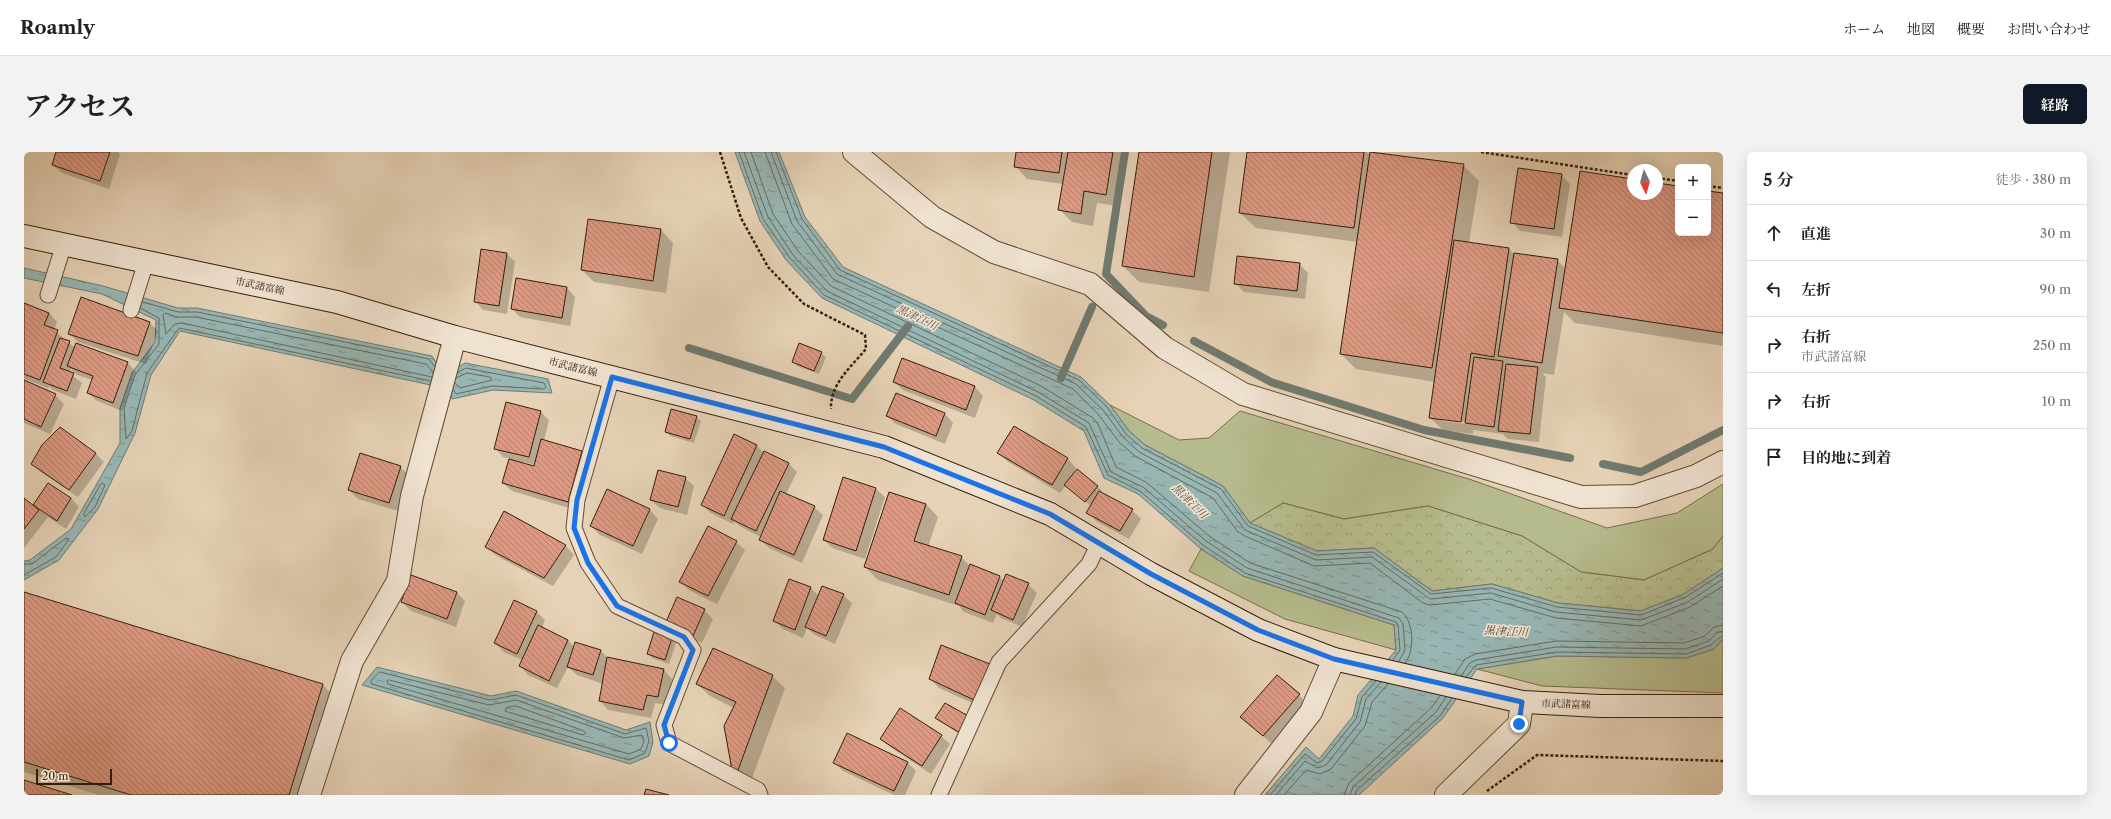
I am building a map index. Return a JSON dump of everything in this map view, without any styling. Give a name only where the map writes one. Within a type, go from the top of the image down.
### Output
[{"type":"main road","points":[[854,152],[932,217],[994,252],[1090,284],[1165,348],[1243,394],[1581,497],[1634,496],[1696,476],[1723,462]]},
{"type":"main road","name":"市武諸富線","points":[[24,236],[337,302],[455,337],[884,447],[1050,514],[1151,574],[1258,630],[1334,659],[1522,702],[1600,706],[1723,706]]},
{"type":"main road","points":[[309,795],[352,661],[398,581],[412,496],[455,337]]},
{"type":"main road","points":[[1246,795],[1312,712],[1334,659]]},
{"type":"main road","points":[[1446,795],[1519,724],[1522,702]]},
{"type":"lane","points":[[48,295],[64,244]]},
{"type":"lane","points":[[131,310],[146,262]]},
{"type":"lane","points":[[612,377],[577,500],[574,528],[588,563],[617,606],[684,637],[693,650],[664,725],[669,743],[758,790],[760,795]]},
{"type":"lane","points":[[939,795],[999,662],[1089,564],[1099,543]]},
{"type":"path","points":[[720,152],[741,218],[768,267],[804,304],[865,335],[866,349],[837,383],[830,400]]},
{"type":"path","points":[[1481,152],[1627,174]]},
{"type":"path","points":[[1663,179],[1675,181]]},
{"type":"path","points":[[1711,186],[1723,188]]},
{"type":"path","points":[[1482,795],[1537,755],[1723,761]]},
{"type":"green space","points":[[1110,405],[1179,440],[1209,438],[1240,411],[1472,480],[1607,528],[1677,513],[1723,484],[1723,536],[1713,549],[1644,580],[1581,572],[1522,536],[1428,506],[1344,519],[1283,503],[1250,523],[1223,486],[1145,445],[1129,431]]},
{"type":"green space","points":[[1283,503],[1344,519],[1428,506],[1522,536],[1581,572],[1644,580],[1713,549],[1723,536],[1723,568],[1684,594],[1641,611],[1558,603],[1492,584],[1432,591],[1374,548],[1317,551],[1250,523]]},
{"type":"green space","points":[[1201,549],[1243,576],[1394,625],[1396,650],[1285,619],[1189,571]]},
{"type":"green space","points":[[1723,639],[1723,693],[1542,686],[1477,669],[1557,656],[1686,658],[1714,649]]},
{"type":"water","name":"黒津江川","points":[[735,152],[779,152],[805,217],[843,267],[1081,377],[1110,405],[1129,431],[1145,445],[1223,486],[1250,523],[1317,551],[1374,548],[1432,591],[1492,584],[1558,603],[1641,611],[1684,594],[1723,568],[1723,639],[1714,649],[1686,658],[1557,656],[1477,669],[1443,718],[1359,795],[1265,795],[1306,747],[1319,759],[1353,716],[1358,695],[1396,650],[1394,625],[1243,576],[1201,549],[1138,494],[1104,478],[1084,431],[1034,400],[822,298],[786,260],[760,221]]},
{"type":"water","points":[[24,268],[103,286],[178,308],[197,308],[432,356],[437,364],[455,369],[465,363],[548,379],[552,393],[493,390],[452,399],[449,389],[180,331],[151,375],[135,433],[98,509],[59,560],[24,580],[24,561],[30,560],[71,529],[120,443],[120,408],[132,373],[155,342],[156,320],[102,294],[24,278]]},
{"type":"water","points":[[377,667],[491,696],[516,691],[626,730],[650,722],[653,742],[649,756],[630,764],[362,685]]},
{"type":"building","points":[[56,152],[110,152],[100,181],[52,165]]},
{"type":"building","points":[[1016,152],[1062,152],[1059,173],[1014,167]]},
{"type":"building","points":[[1068,152],[1113,152],[1106,195],[1084,191],[1081,214],[1058,210]]},
{"type":"building","points":[[1139,152],[1212,152],[1194,277],[1122,266]]},
{"type":"building","points":[[1247,152],[1364,152],[1354,228],[1239,213]]},
{"type":"building","points":[[1370,152],[1464,164],[1432,368],[1340,354]]},
{"type":"building","points":[[1518,168],[1562,174],[1554,229],[1510,223]]},
{"type":"building","points":[[1580,171],[1627,178],[1627,200],[1663,200],[1663,184],[1675,186],[1675,236],[1711,236],[1711,191],[1723,193],[1723,333],[1559,308]]},
{"type":"building","points":[[588,219],[661,229],[653,281],[581,270]]},
{"type":"building","points":[[1454,240],[1509,248],[1494,357],[1471,353],[1461,422],[1429,418]]},
{"type":"building","points":[[481,249],[507,253],[499,306],[474,302]]},
{"type":"building","points":[[1514,253],[1558,259],[1542,363],[1498,356]]},
{"type":"building","points":[[1237,256],[1300,263],[1297,291],[1234,284]]},
{"type":"building","points":[[516,278],[567,287],[562,318],[511,309]]},
{"type":"building","points":[[81,297],[150,322],[138,356],[68,334]]},
{"type":"building","points":[[24,303],[49,313],[44,325],[58,330],[40,380],[24,374]]},
{"type":"building","points":[[60,338],[70,341],[60,368],[74,373],[67,391],[43,382]]},
{"type":"building","points":[[76,343],[128,362],[113,403],[87,393],[93,376],[67,366]]},
{"type":"building","points":[[799,343],[822,352],[814,371],[792,362]]},
{"type":"building","points":[[1474,357],[1503,361],[1494,427],[1465,423]]},
{"type":"building","points":[[902,358],[975,386],[966,410],[893,382]]},
{"type":"building","points":[[1506,364],[1538,367],[1530,434],[1498,431]]},
{"type":"building","points":[[24,380],[56,394],[41,427],[24,419]]},
{"type":"building","points":[[896,393],[945,413],[936,436],[886,416]]},
{"type":"building","points":[[506,402],[541,411],[529,457],[494,449]]},
{"type":"building","points":[[671,409],[697,416],[690,439],[665,432]]},
{"type":"building","points":[[1014,426],[1068,458],[1052,485],[997,453]]},
{"type":"building","points":[[60,427],[96,453],[69,490],[31,464],[42,445]]},
{"type":"building","points":[[734,434],[757,445],[724,516],[701,505]]},
{"type":"building","points":[[541,439],[582,451],[568,502],[502,483],[509,459],[534,466]]},
{"type":"building","points":[[764,451],[789,463],[756,531],[731,519]]},
{"type":"building","points":[[360,453],[401,466],[389,503],[348,490]]},
{"type":"building","points":[[1077,469],[1098,486],[1085,502],[1064,485]]},
{"type":"building","points":[[658,470],[686,477],[678,507],[650,500]]},
{"type":"building","points":[[843,477],[876,488],[856,551],[823,540]]},
{"type":"building","points":[[48,483],[71,498],[57,521],[33,505]]},
{"type":"building","points":[[607,489],[650,509],[633,546],[590,526]]},
{"type":"building","points":[[780,491],[815,506],[794,555],[759,540]]},
{"type":"building","points":[[1099,491],[1133,509],[1120,531],[1086,513]]},
{"type":"building","points":[[889,492],[926,504],[914,541],[962,556],[949,595],[864,567]]},
{"type":"building","points":[[24,498],[39,510],[24,529]]},
{"type":"building","points":[[504,511],[566,545],[544,578],[485,547]]},
{"type":"building","points":[[708,526],[737,541],[708,596],[679,582]]},
{"type":"building","points":[[970,564],[1000,576],[985,615],[955,603]]},
{"type":"building","points":[[1006,574],[1029,583],[1013,620],[991,610]]},
{"type":"building","points":[[411,575],[457,592],[447,619],[401,602]]},
{"type":"building","points":[[789,579],[811,587],[795,630],[773,621]]},
{"type":"building","points":[[822,586],[844,594],[826,636],[805,627]]},
{"type":"building","points":[[24,592],[323,684],[289,795],[131,795],[24,762]]},
{"type":"building","points":[[677,597],[705,609],[693,636],[665,624]]},
{"type":"building","points":[[514,600],[537,611],[517,654],[494,643]]},
{"type":"building","points":[[538,625],[568,640],[549,681],[519,666]]},
{"type":"building","points":[[654,632],[672,638],[665,660],[647,654]]},
{"type":"building","points":[[575,642],[601,650],[593,675],[567,667]]},
{"type":"building","points":[[941,645],[990,664],[974,700],[929,679]]},
{"type":"building","points":[[713,648],[773,675],[734,781],[724,726],[736,702],[696,684]]},
{"type":"building","points":[[607,657],[664,669],[658,697],[647,695],[643,710],[599,701]]},
{"type":"building","points":[[1277,675],[1300,694],[1263,736],[1240,717]]},
{"type":"building","points":[[945,703],[970,717],[960,733],[935,718]]},
{"type":"building","points":[[900,708],[942,735],[922,766],[880,739]]},
{"type":"building","points":[[847,733],[908,762],[894,791],[833,763]]},
{"type":"building","points":[[24,780],[72,795],[24,795]]},
{"type":"building","points":[[646,789],[669,795],[644,795]]},
{"type":"waterway","points":[[1125,152],[1106,274],[1146,316],[1163,325]]},
{"type":"waterway","points":[[1061,378],[1092,307]]},
{"type":"waterway","name":"黒津江川","points":[[689,348],[852,399],[908,326]]},
{"type":"waterway","points":[[1194,341],[1271,382],[1424,430],[1570,458]]},
{"type":"waterway","points":[[1603,464],[1641,472],[1723,430]]},
{"type":"route","points":[[669,743],[664,725],[693,650],[684,637],[617,606],[588,563],[574,528],[577,500],[612,377],[884,447],[1050,514],[1151,574],[1258,630],[1334,659],[1522,702],[1519,724]]}]
